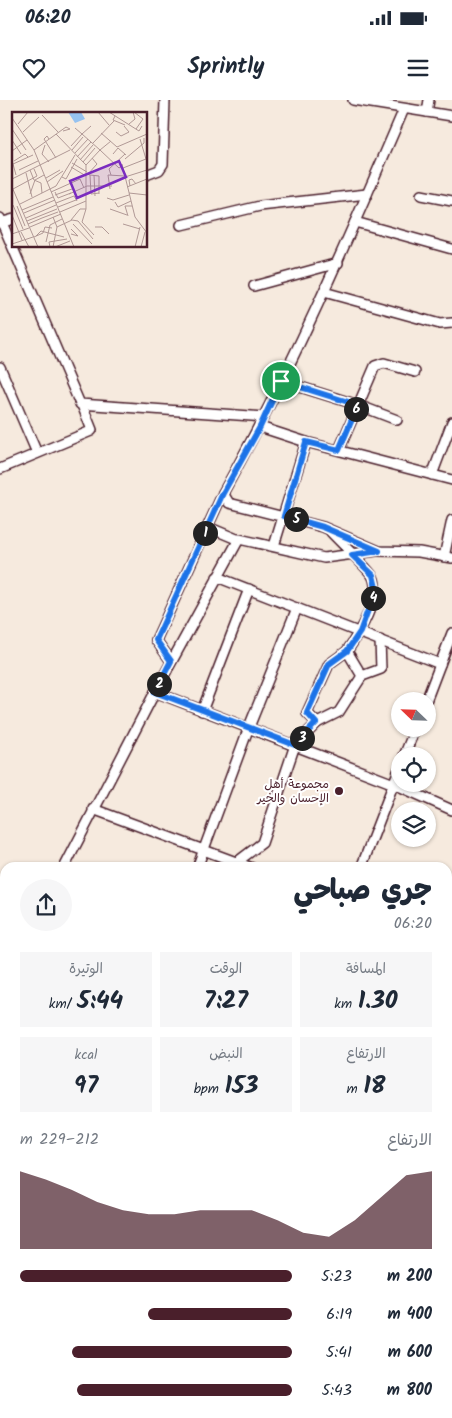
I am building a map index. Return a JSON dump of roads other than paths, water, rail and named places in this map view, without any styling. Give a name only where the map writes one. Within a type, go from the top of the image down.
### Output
[{"type":"street","points":[[148,174],[159,170],[163,164],[165,100]]},
{"type":"street","points":[[353,100],[452,116]]},
{"type":"street","points":[[427,112],[429,100]]},
{"type":"street","points":[[171,661],[156,640],[223,493],[260,427],[338,263],[404,108]]},
{"type":"street","points":[[181,225],[260,206],[367,194]]},
{"type":"street","points":[[421,195],[452,201]]},
{"type":"street","points":[[1,222],[12,247]]},
{"type":"street","points":[[355,222],[452,249]]},
{"type":"street","points":[[0,469],[92,430],[13,248]]},
{"type":"street","points":[[254,286],[338,263]]},
{"type":"street","points":[[324,292],[432,322],[452,323]]},
{"type":"street","points":[[339,450],[374,366],[379,363],[415,372]]},
{"type":"street","points":[[0,366],[37,453]]},
{"type":"street","points":[[281,381],[358,405],[397,420]]},
{"type":"street","points":[[82,405],[264,417]]},
{"type":"street","points":[[432,475],[452,422]]},
{"type":"street","points":[[260,427],[306,442],[452,480]]},
{"type":"street","points":[[274,546],[306,442]]},
{"type":"street","points":[[223,493],[229,503],[328,529],[379,551]]},
{"type":"street","points":[[208,527],[239,540],[241,538],[324,558],[379,551],[419,552],[448,558],[452,520]]},
{"type":"street","points":[[316,723],[307,713],[319,683],[329,664],[347,651],[360,632],[376,588],[373,575],[328,529]]},
{"type":"street","points":[[67,862],[171,661],[239,540]]},
{"type":"street","points":[[217,577],[440,664]]},
{"type":"street","points":[[202,711],[248,589]]},
{"type":"street","points":[[199,862],[249,727],[297,608]]},
{"type":"street","points":[[429,692],[452,633]]},
{"type":"street","points":[[93,809],[237,862],[262,843],[295,745],[316,723],[339,712],[362,676],[381,669],[380,640]]},
{"type":"street","points":[[347,651],[362,676]]},
{"type":"street","points":[[155,692],[391,783]]},
{"type":"street","points":[[363,862],[391,792]]},
{"type":"street","points":[[412,792],[452,810]]},
{"type":"place","name":"مجموعة أهل الإحسان والخير","points":[[339,791]]}]
